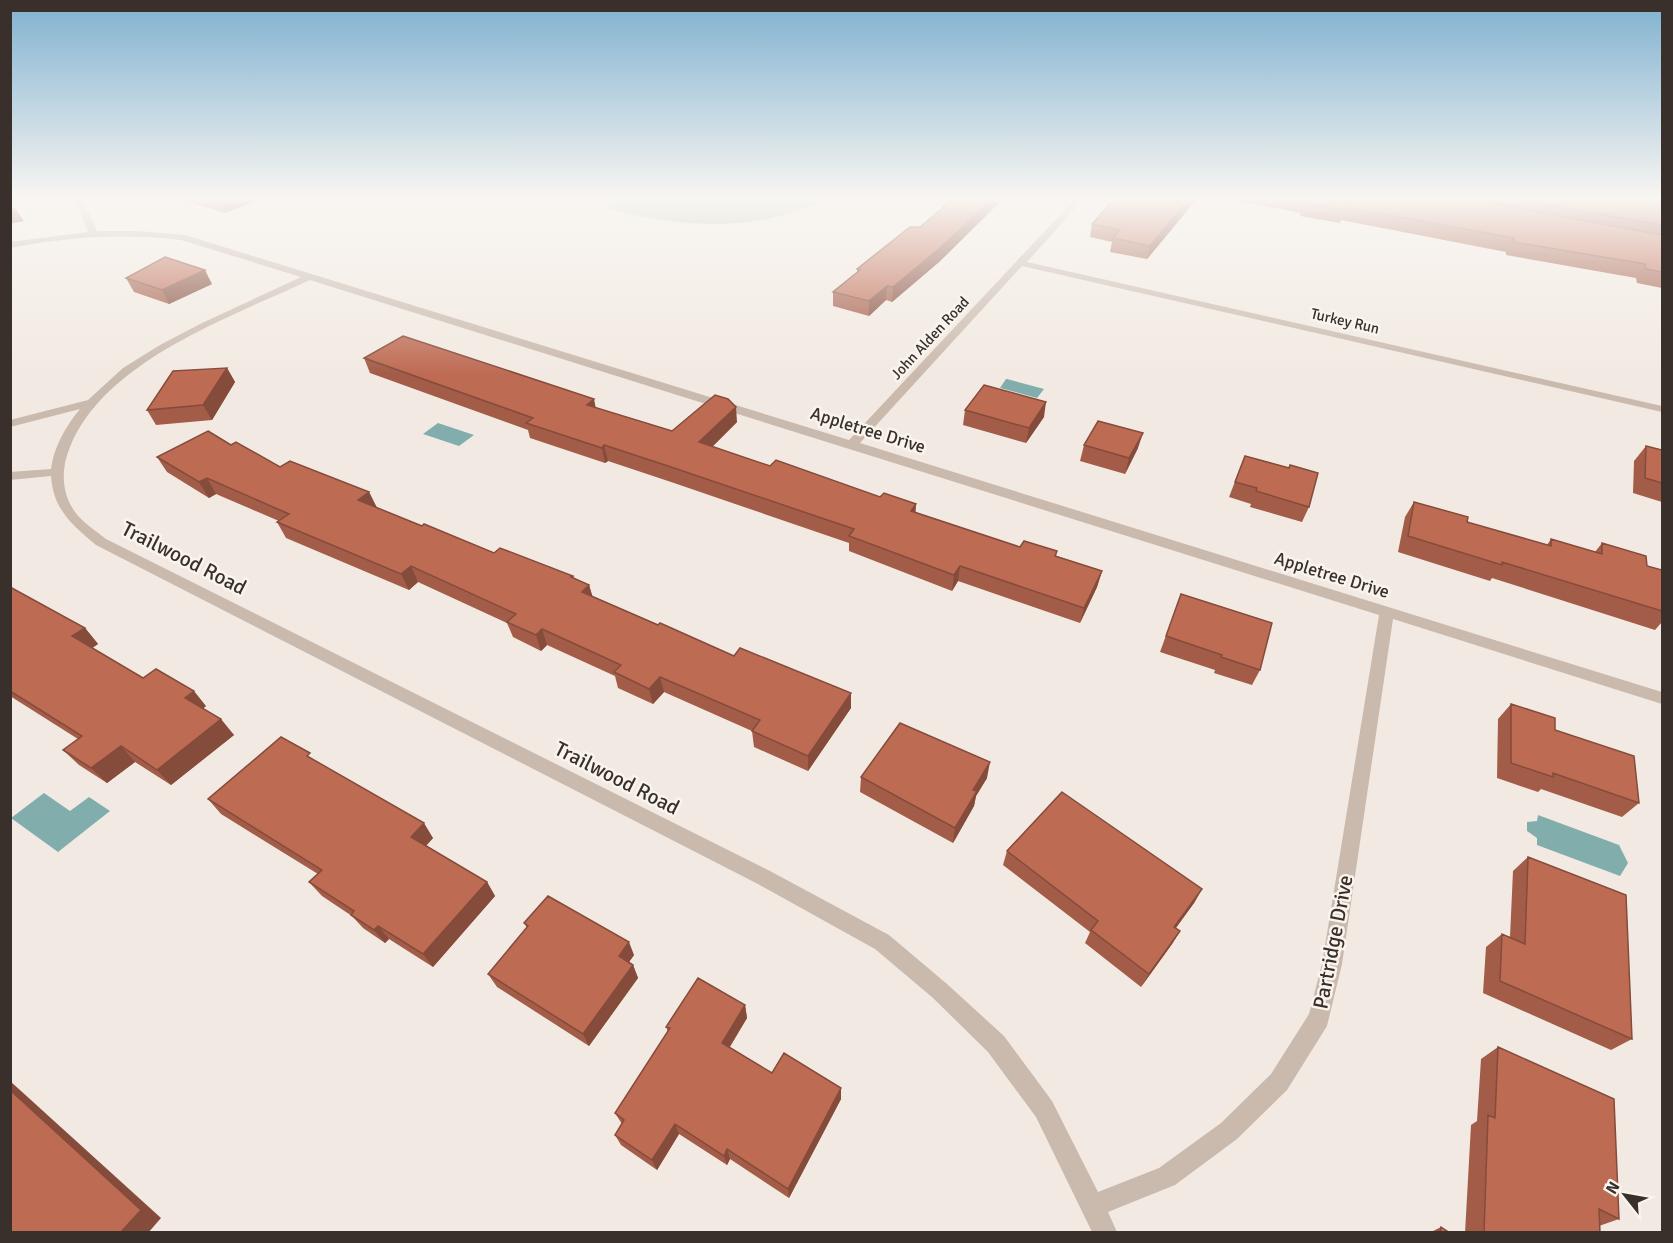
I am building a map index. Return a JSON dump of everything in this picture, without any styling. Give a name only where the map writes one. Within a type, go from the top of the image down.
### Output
[{"type":"street","name":"Appletree Drive","points":[[251,258],[1662,698]]},
{"type":"street","name":"John Alden Road","points":[[852,444],[1025,258]]},
{"type":"street","name":"Turkey Run","points":[[1020,263],[1662,409]]},
{"type":"street","name":"Trailwood Road","points":[[311,276],[170,343],[104,389],[69,430],[61,446],[56,472],[57,488],[75,521],[101,542],[763,877],[882,942],[940,991],[996,1044],[1044,1109],[1094,1206]]},
{"type":"street","name":"Trailwood Road","points":[[10,424],[92,402]]},
{"type":"street","points":[[10,476],[56,472]]},
{"type":"street","name":"Partridge Drive","points":[[1094,1206],[1167,1177],[1229,1131],[1279,1082],[1319,1018],[1334,953],[1387,611]]},
{"type":"street","points":[[1094,1206],[1105,1233]]},
{"type":"water","points":[[1006,379],[1044,389],[1037,398],[1000,388]]},
{"type":"water","points":[[438,423],[474,435],[459,446],[423,434]]},
{"type":"water","points":[[44,793],[70,811],[89,797],[110,811],[58,852],[11,818]]},
{"type":"water","points":[[1538,815],[1619,845],[1628,863],[1620,876],[1537,845],[1537,838],[1527,831],[1527,822],[1537,821]]},
{"type":"building","points":[[163,258],[205,270],[162,290],[126,278]]},
{"type":"building","points":[[871,258],[928,258],[893,287],[887,286],[869,301],[833,292],[860,270],[857,269]]},
{"type":"building","points":[[1609,258],[1662,258],[1662,272],[1646,269],[1645,264]]},
{"type":"building","points":[[403,336],[594,399],[587,405],[672,431],[715,395],[728,399],[736,407],[699,442],[770,466],[776,460],[880,497],[884,493],[916,504],[911,511],[1020,547],[1024,541],[1057,551],[1055,556],[1102,571],[1084,608],[960,566],[954,575],[849,536],[854,529],[604,445],[602,448],[526,423],[533,418],[364,358]]},
{"type":"building","points":[[227,368],[203,405],[147,410],[173,371]]},
{"type":"building","points":[[984,385],[1046,402],[1029,428],[965,410]]},
{"type":"building","points":[[1098,421],[1143,433],[1129,458],[1084,445]]},
{"type":"building","points":[[208,431],[231,445],[236,442],[280,467],[290,461],[369,492],[358,500],[422,526],[424,524],[494,553],[500,548],[573,576],[571,577],[589,585],[582,592],[734,656],[740,648],[851,693],[808,756],[752,731],[760,720],[660,677],[649,689],[614,672],[621,665],[542,629],[536,635],[507,622],[516,614],[411,566],[401,574],[277,522],[289,514],[207,478],[199,482],[157,457]]},
{"type":"building","points":[[1646,446],[1662,450],[1662,483],[1645,478]]},
{"type":"building","points":[[1245,456],[1318,473],[1309,507],[1256,491],[1257,488],[1235,482]]},
{"type":"building","points":[[1414,502],[1468,517],[1467,522],[1551,546],[1551,539],[1602,554],[1602,543],[1646,556],[1647,566],[1662,570],[1662,611],[1408,536]]},
{"type":"building","points":[[10,587],[85,628],[72,636],[143,678],[156,669],[194,691],[185,698],[221,719],[157,770],[121,746],[91,768],[63,750],[82,736],[10,691]]},
{"type":"building","points":[[1181,594],[1272,623],[1260,670],[1166,636]]},
{"type":"building","points":[[1511,704],[1555,718],[1555,730],[1634,756],[1639,803],[1553,773],[1553,777],[1511,763]]},
{"type":"building","points":[[900,723],[990,762],[973,790],[977,791],[955,828],[861,777]]},
{"type":"building","points":[[281,737],[310,753],[307,756],[424,823],[411,837],[487,882],[423,954],[378,926],[374,930],[351,915],[354,911],[309,882],[322,870],[208,799]]},
{"type":"building","points":[[1062,792],[1202,889],[1174,927],[1180,931],[1149,974],[1091,930],[1098,921],[1007,851]]},
{"type":"building","points":[[1528,857],[1626,895],[1632,1039],[1500,981],[1502,934],[1525,944]]},
{"type":"building","points":[[548,896],[629,942],[619,956],[633,965],[583,1034],[488,974],[528,926],[524,923]]},
{"type":"building","points":[[698,978],[745,1005],[722,1043],[772,1073],[784,1053],[841,1088],[788,1189],[727,1149],[724,1156],[675,1124],[652,1160],[615,1135],[624,1120],[615,1113],[670,1028],[666,1027]]},
{"type":"building","points":[[1498,1047],[1614,1099],[1619,1219],[1599,1209],[1600,1233],[1484,1233],[1488,1115],[1495,1118]]},
{"type":"building","points":[[10,1090],[141,1210],[120,1233],[10,1233]]},
{"type":"building","points":[[1441,1227],[1450,1233],[1440,1233]]}]
